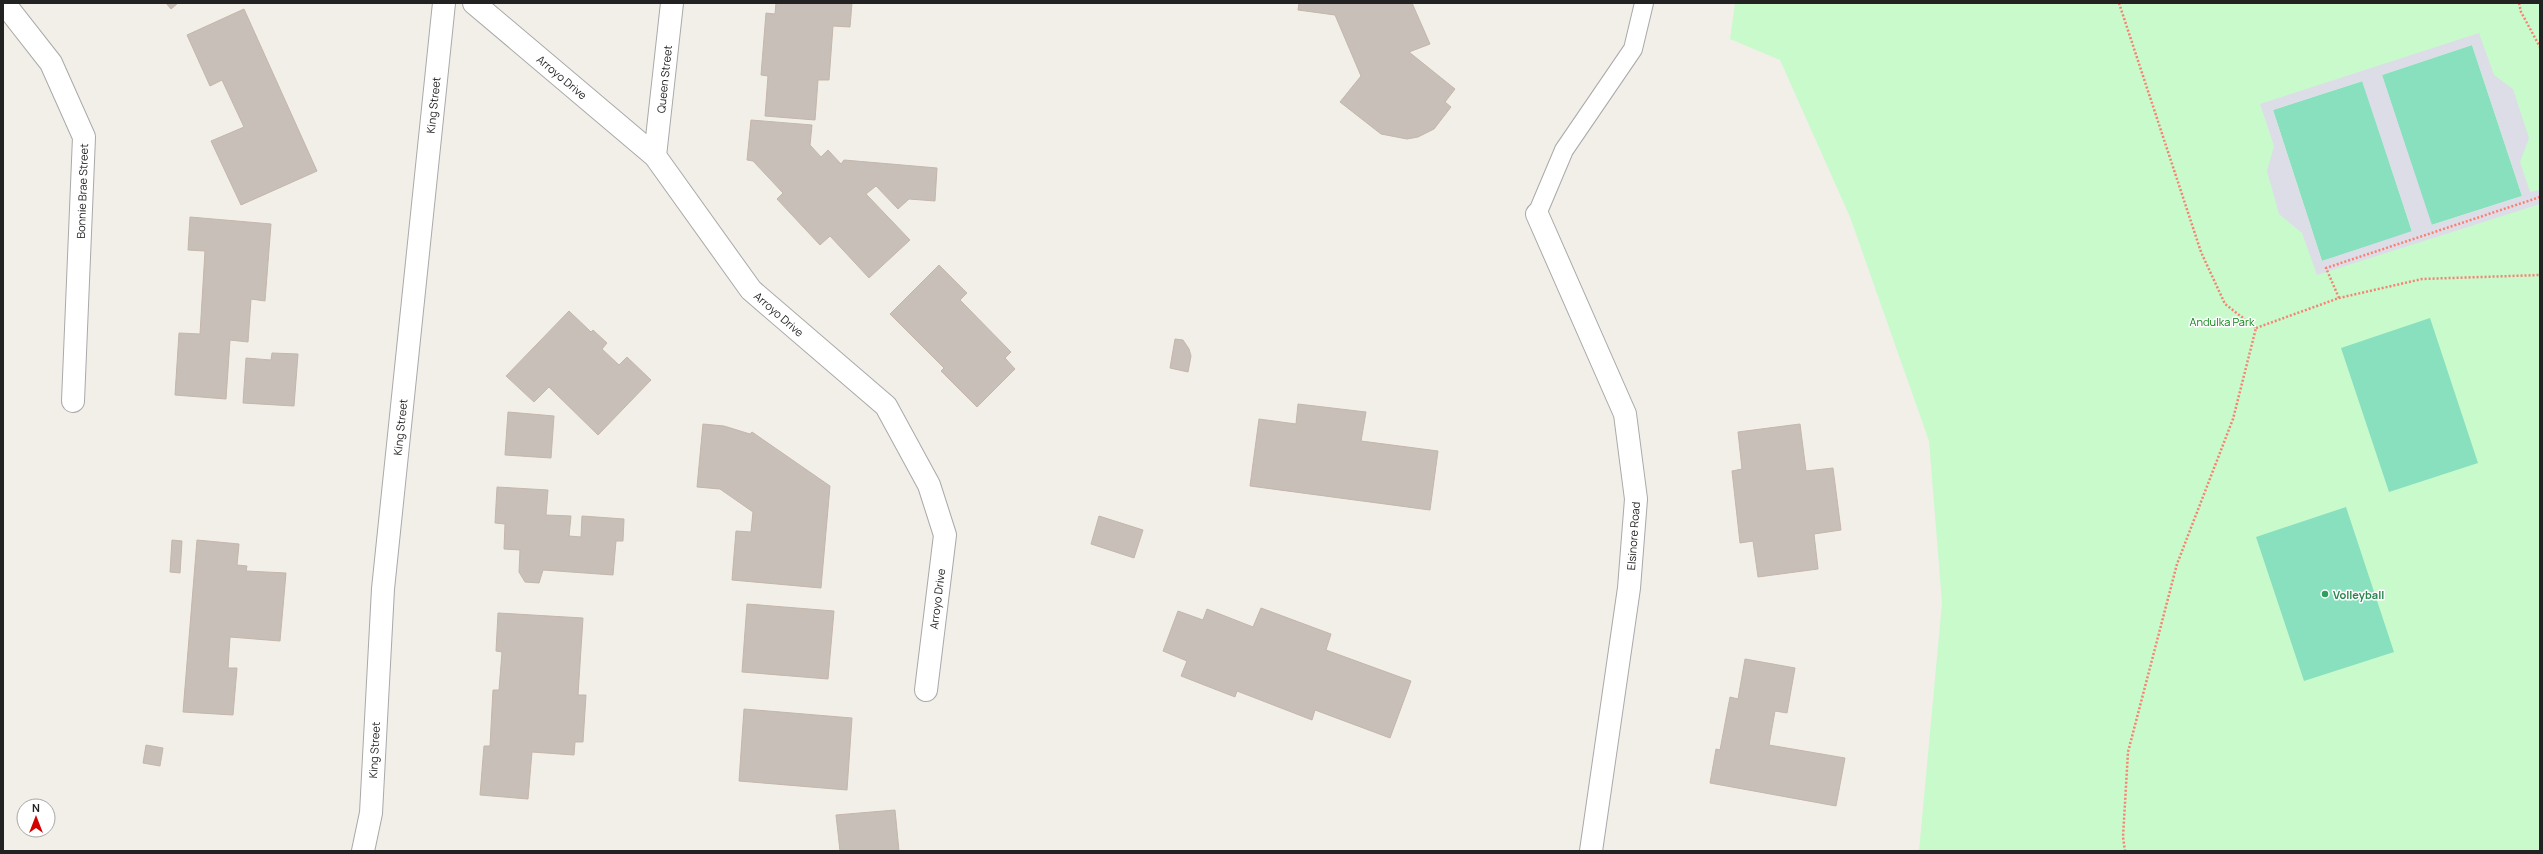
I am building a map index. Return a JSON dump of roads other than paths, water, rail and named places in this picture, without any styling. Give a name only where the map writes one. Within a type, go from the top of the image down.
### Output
[{"type":"street","name":"Bonnie Brae Street","points":[[4,3],[51,63],[84,137],[73,401]]},
{"type":"street","name":"King Street","points":[[363,851],[371,812],[383,589],[444,3]]},
{"type":"street","name":"Arroyo Drive","points":[[474,3],[656,156],[751,290],[886,406],[929,485],[945,535],[926,690]]},
{"type":"street","name":"Queen Street","points":[[656,156],[672,3]]},
{"type":"street","name":"Elsinore Road","points":[[1537,214],[1625,414],[1636,499],[1629,588],[1591,851]]},
{"type":"lane","points":[[1537,214],[1564,150],[1633,49],[1644,3]]},
{"type":"place","name":"Volleyball","points":[[2325,594]]},
{"type":"park label","name":"Andulka Park","points":[[2222,321]]}]
